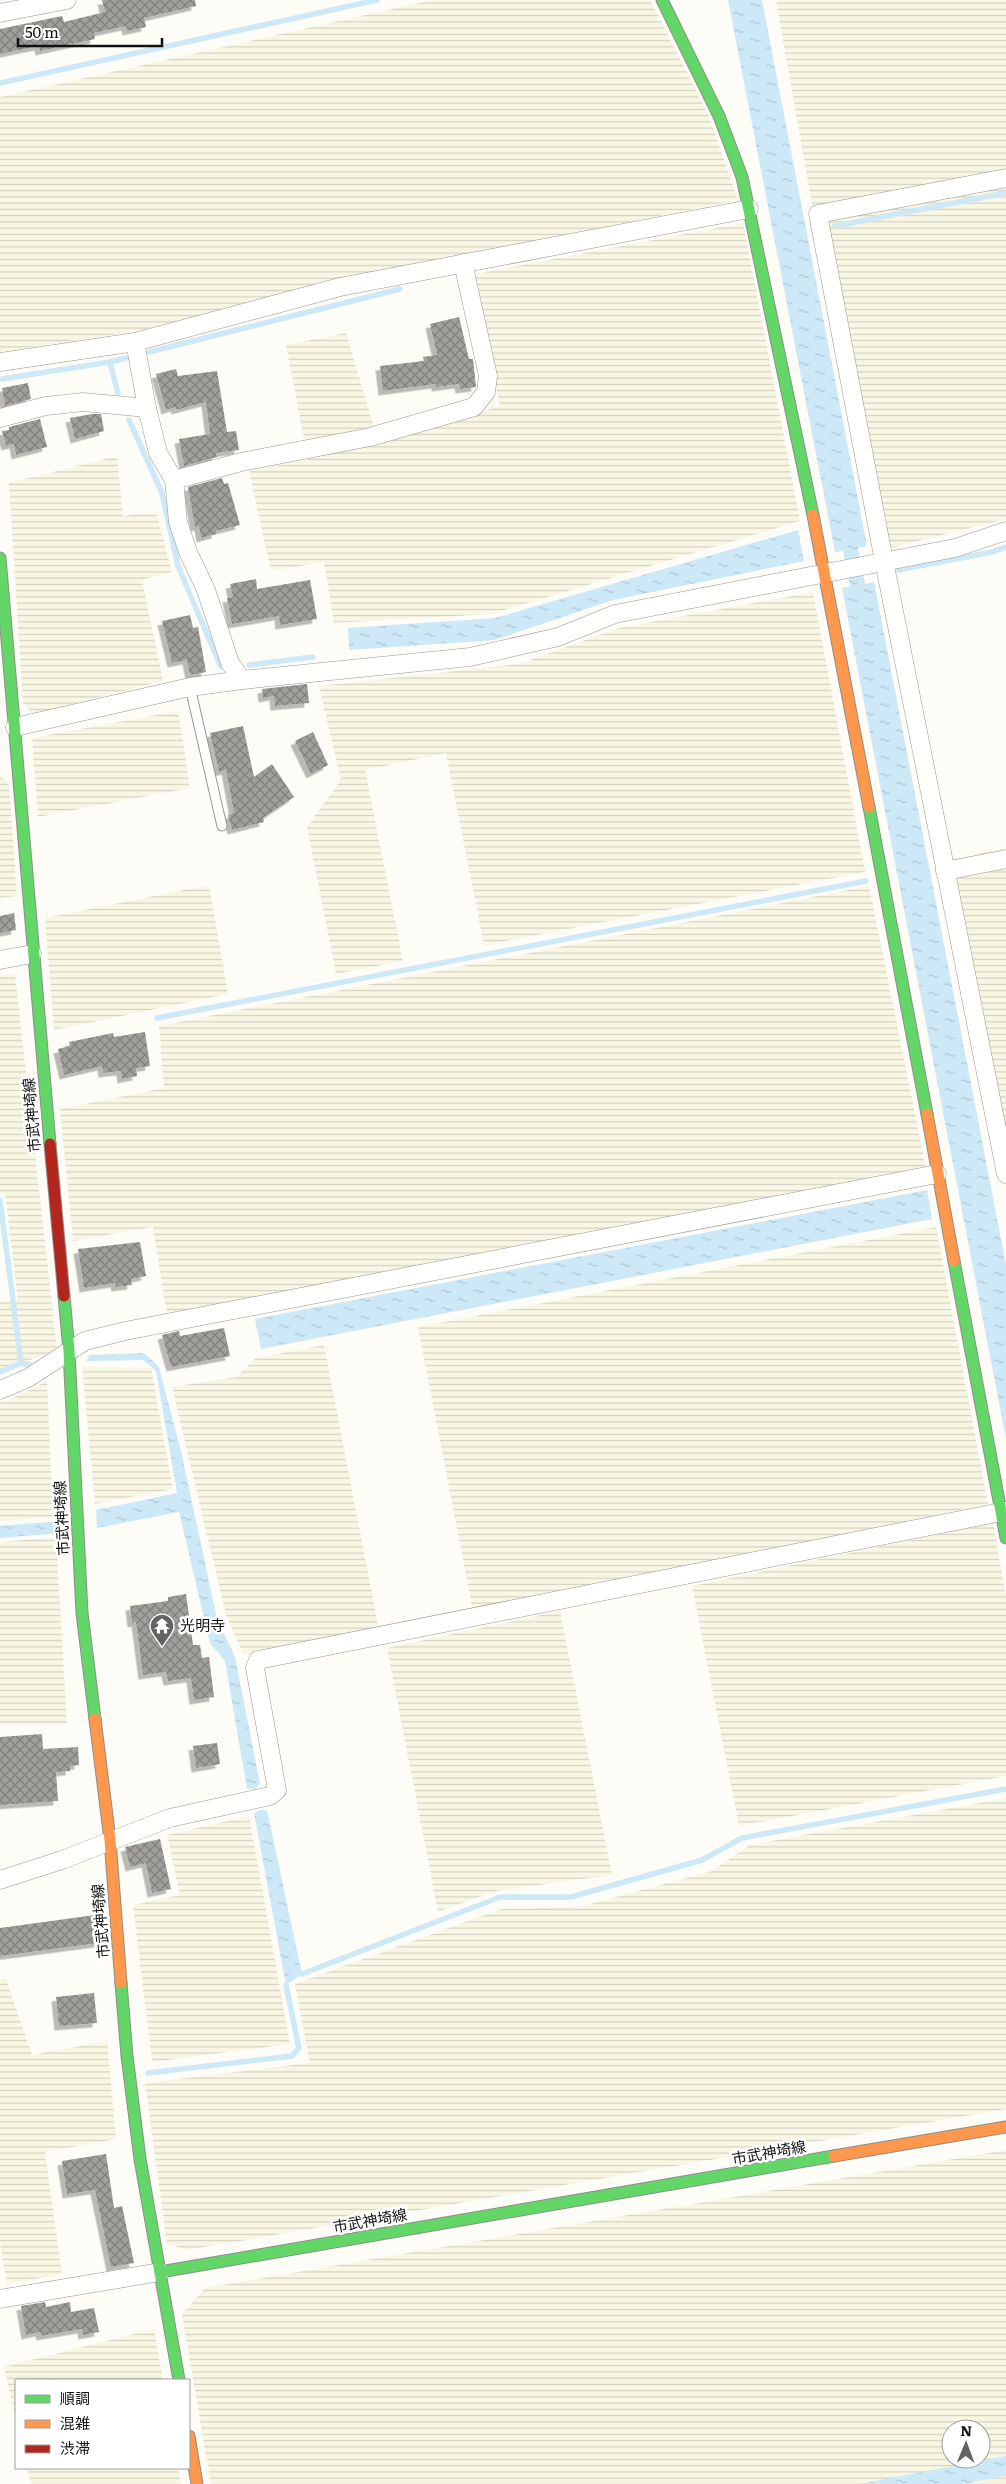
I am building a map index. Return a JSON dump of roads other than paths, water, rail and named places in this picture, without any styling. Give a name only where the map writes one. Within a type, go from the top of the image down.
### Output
[{"type":"main road","points":[[662,0],[677,34],[719,116],[742,177],[825,572],[937,1174],[1004,1511],[1006,1538]]},
{"type":"main road","name":"市武神埼線","points":[[0,558],[8,729],[32,954],[69,1351],[82,1613],[110,1840],[127,2056],[140,2159],[160,2272],[1006,2128]]},
{"type":"main road","points":[[160,2272],[179,2379]]},
{"type":"main road","points":[[190,2442],[197,2484]]},
{"type":"street","points":[[0,13],[67,0]]},
{"type":"street","points":[[1006,178],[818,214],[884,561],[1006,1174]]},
{"type":"street","points":[[0,362],[135,342],[340,287],[749,209]]},
{"type":"street","points":[[174,480],[241,462],[370,437],[474,407],[486,392],[488,376],[463,263]]},
{"type":"street","points":[[135,342],[147,408],[158,453],[174,480],[178,522],[188,552],[206,590],[230,663],[242,680]]},
{"type":"street","points":[[0,418],[46,406],[83,402],[147,408]]},
{"type":"street","points":[[8,729],[190,687],[470,657],[558,637],[615,614],[854,566],[955,548],[1006,531]]},
{"type":"street","points":[[946,870],[1006,859]]},
{"type":"street","points":[[0,960],[32,954]]},
{"type":"street","points":[[0,1390],[28,1378],[85,1341],[125,1331],[937,1174]]},
{"type":"street","points":[[0,1880],[62,1860],[170,1818],[270,1796],[277,1790],[255,1668],[258,1660],[1004,1511]]},
{"type":"street","points":[[0,2299],[160,2272]]},
{"type":"lane","points":[[190,687],[222,826]]},
{"type":"water","points":[[728,0],[762,0],[867,546],[858,548],[865,584],[874,582],[1006,1265],[1006,1439],[842,588],[850,586],[843,551],[835,552]]},
{"type":"water","points":[[798,530],[804,561],[613,600],[495,640],[349,650],[348,628],[495,618]]},
{"type":"water","points":[[927,1190],[932,1219],[261,1349],[255,1319]]},
{"type":"water","points":[[144,1353],[159,1367],[181,1451],[217,1619],[235,1657],[260,1784],[255,1789],[247,1789],[225,1661],[210,1643],[179,1512],[97,1528],[96,1510],[177,1493],[156,1371],[143,1360],[87,1361],[89,1355]]},
{"type":"water","points":[[60,1521],[61,1533],[0,1538],[0,1526]]},
{"type":"water","points":[[260,1810],[267,1810],[302,1974],[286,1985],[254,1813]]},
{"type":"water","points":[[1006,2456],[1006,2476],[963,2484],[860,2484],[941,2468],[991,2469],[991,2459]]},
{"type":"waterway","points":[[0,83],[377,0]]},
{"type":"waterway","points":[[835,226],[1006,193]]},
{"type":"waterway","points":[[149,352],[400,289]]},
{"type":"waterway","points":[[110,362],[126,358]]},
{"type":"waterway","points":[[2,379],[110,362],[118,394]]},
{"type":"waterway","points":[[129,420],[162,493],[178,566],[221,667]]},
{"type":"waterway","points":[[898,570],[992,552],[1006,547]]},
{"type":"waterway","points":[[249,665],[313,657]]},
{"type":"waterway","points":[[157,1018],[866,881]]},
{"type":"waterway","points":[[0,1200],[21,1363],[30,1365]]},
{"type":"waterway","points":[[0,1372],[21,1363]]},
{"type":"waterway","points":[[302,1974],[500,1897],[571,1897],[702,1860],[742,1838],[1006,1789]]},
{"type":"waterway","points":[[148,2073],[292,2056],[299,2048],[286,1985]]},
{"type":"place","name":"光明寺","points":[[162,1647]]}]
